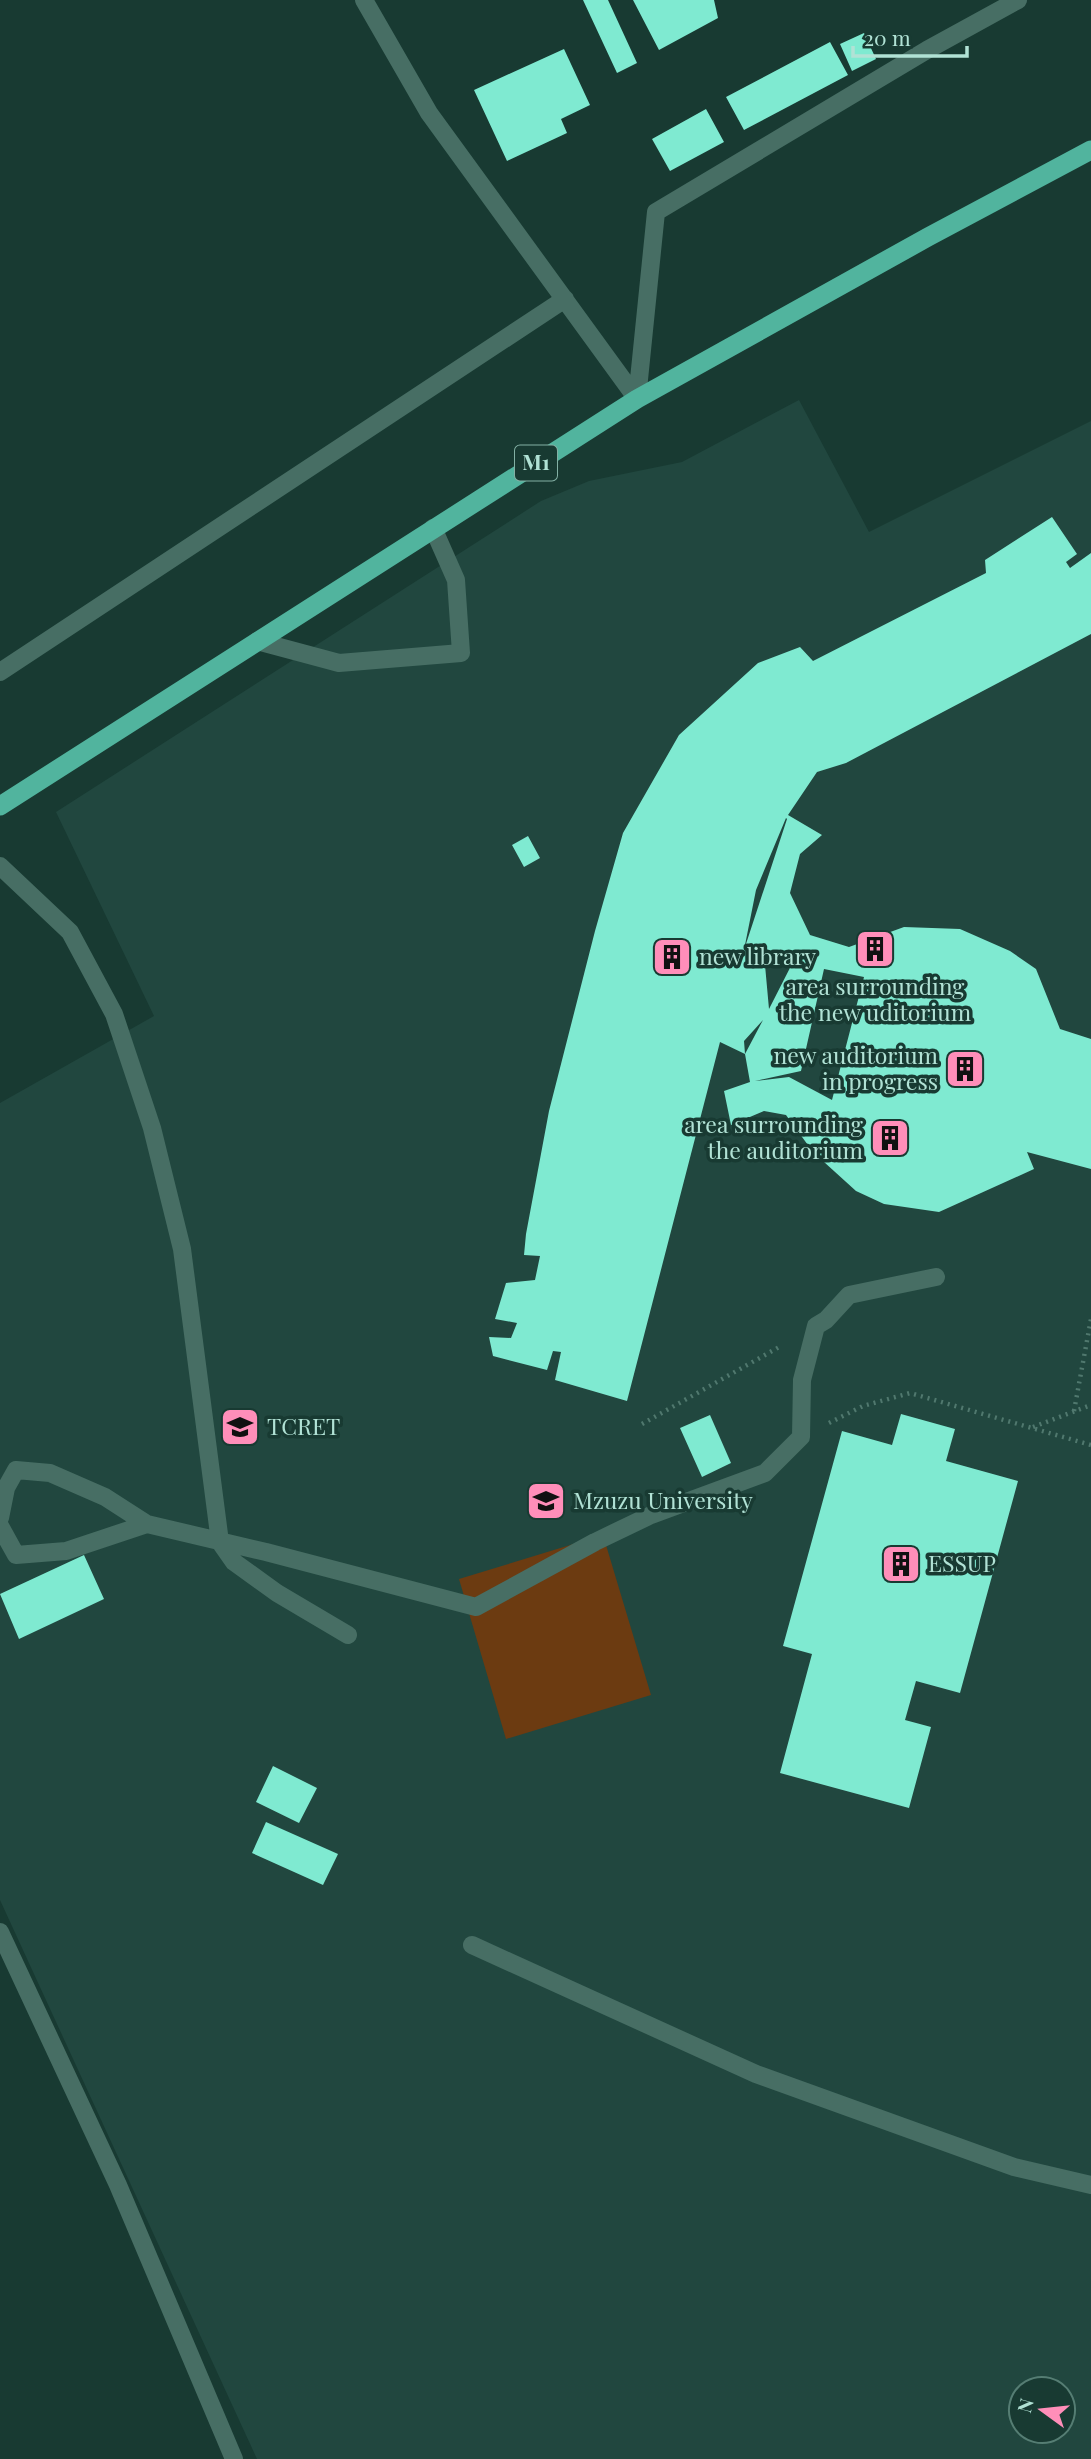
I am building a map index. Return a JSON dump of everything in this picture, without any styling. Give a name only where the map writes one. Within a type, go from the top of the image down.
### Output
[{"type":"highway","name":"M1","points":[[2,800],[637,399],[928,237],[1091,150]]},
{"type":"street","points":[[364,0],[429,113],[637,399]]},
{"type":"street","points":[[637,399],[656,212],[927,50],[1018,0]]},
{"type":"street","points":[[0,672],[565,299]]},
{"type":"street","points":[[257,641],[340,663],[461,653],[456,580],[433,528]]},
{"type":"street","points":[[0,866],[70,932],[114,1014],[152,1128],[182,1250],[220,1542],[234,1562],[277,1593],[348,1635]]},
{"type":"street","points":[[0,1518],[6,1488],[16,1470],[50,1473],[105,1497],[147,1524],[476,1607],[595,1542],[651,1515],[765,1473],[801,1437],[802,1380],[816,1326],[826,1320],[849,1295],[936,1277]]},
{"type":"street","points":[[0,1526],[16,1555],[66,1551],[147,1524]]},
{"type":"street","points":[[0,1932],[118,2185],[234,2459]]},
{"type":"street","points":[[472,1945],[756,2074],[1014,2167],[1091,2185]]},
{"type":"path","points":[[1074,1412],[1091,1319]]},
{"type":"path","points":[[642,1424],[816,1326]]},
{"type":"path","points":[[801,1437],[863,1406],[910,1393],[1091,1445]]},
{"type":"path","points":[[1031,1428],[1091,1405]]},
{"type":"shaded area","name":"Mzuzu University","points":[[799,400],[869,532],[1091,421],[1091,2459],[257,2459],[0,1900],[0,1103],[154,1016],[56,812],[541,501],[589,481],[682,462]]},
{"type":"shaded area","points":[[603,1535],[651,1695],[506,1739],[459,1579]]},
{"type":"building","points":[[583,0],[608,0],[637,63],[617,73]]},
{"type":"building","points":[[633,0],[714,0],[718,18],[659,50]]},
{"type":"building","points":[[864,33],[876,59],[852,71],[840,44]]},
{"type":"building","points":[[830,42],[848,75],[744,130],[726,97]]},
{"type":"building","points":[[564,49],[590,105],[561,119],[567,133],[507,161],[474,90]]},
{"type":"building","points":[[706,109],[724,142],[670,171],[652,139]]},
{"type":"building","name":"new library","points":[[1052,517],[1077,554],[1066,562],[1070,568],[1091,553],[1091,634],[846,763],[817,772],[788,815],[822,835],[800,854],[790,893],[810,935],[849,947],[904,927],[960,929],[1010,951],[1036,969],[1060,1029],[1091,1039],[1091,1169],[1027,1152],[1034,1169],[939,1212],[884,1204],[856,1191],[813,1152],[786,1115],[764,1111],[731,1125],[724,1091],[750,1082],[745,1054],[720,1042],[627,1401],[555,1380],[561,1352],[553,1351],[547,1370],[493,1356],[489,1337],[511,1338],[517,1323],[495,1319],[506,1283],[535,1280],[540,1256],[524,1255],[549,1111],[623,833],[679,735],[758,663],[800,647],[813,661],[986,573],[985,560]],"holes":[[[786,818],[744,950],[756,890]],[[744,950],[756,955],[794,960],[769,1009],[765,965]],[[824,969],[864,977],[832,1100],[789,1077],[755,1081],[801,1071]],[[763,1020],[745,1054],[744,1041]]]},
{"type":"building","points":[[528,836],[540,858],[524,867],[512,845]]},
{"type":"building","name":"ESSUP","points":[[901,1414],[955,1429],[946,1461],[1018,1481],[960,1693],[916,1681],[905,1720],[931,1727],[909,1808],[780,1773],[812,1654],[783,1646],[842,1431],[892,1445]]},
{"type":"building","points":[[710,1415],[731,1463],[702,1477],[680,1428]]},
{"type":"building","points":[[84,1555],[104,1599],[19,1639],[0,1594]]},
{"type":"building","points":[[273,1766],[317,1788],[299,1823],[256,1802]]},
{"type":"building","points":[[266,1822],[338,1854],[323,1885],[252,1853]]},
{"type":"place","name":"area surrounding the new uditorium","points":[[875,949]]},
{"type":"place","name":"new library","points":[[672,957]]},
{"type":"place","name":"new auditorium in progress","points":[[965,1069]]},
{"type":"place","name":"area surrounding the auditorium","points":[[890,1138]]},
{"type":"place","name":"TCRET","points":[[240,1427]]},
{"type":"place","name":"Mzuzu University","points":[[546,1501]]},
{"type":"place","name":"ESSUP","points":[[901,1564]]}]
